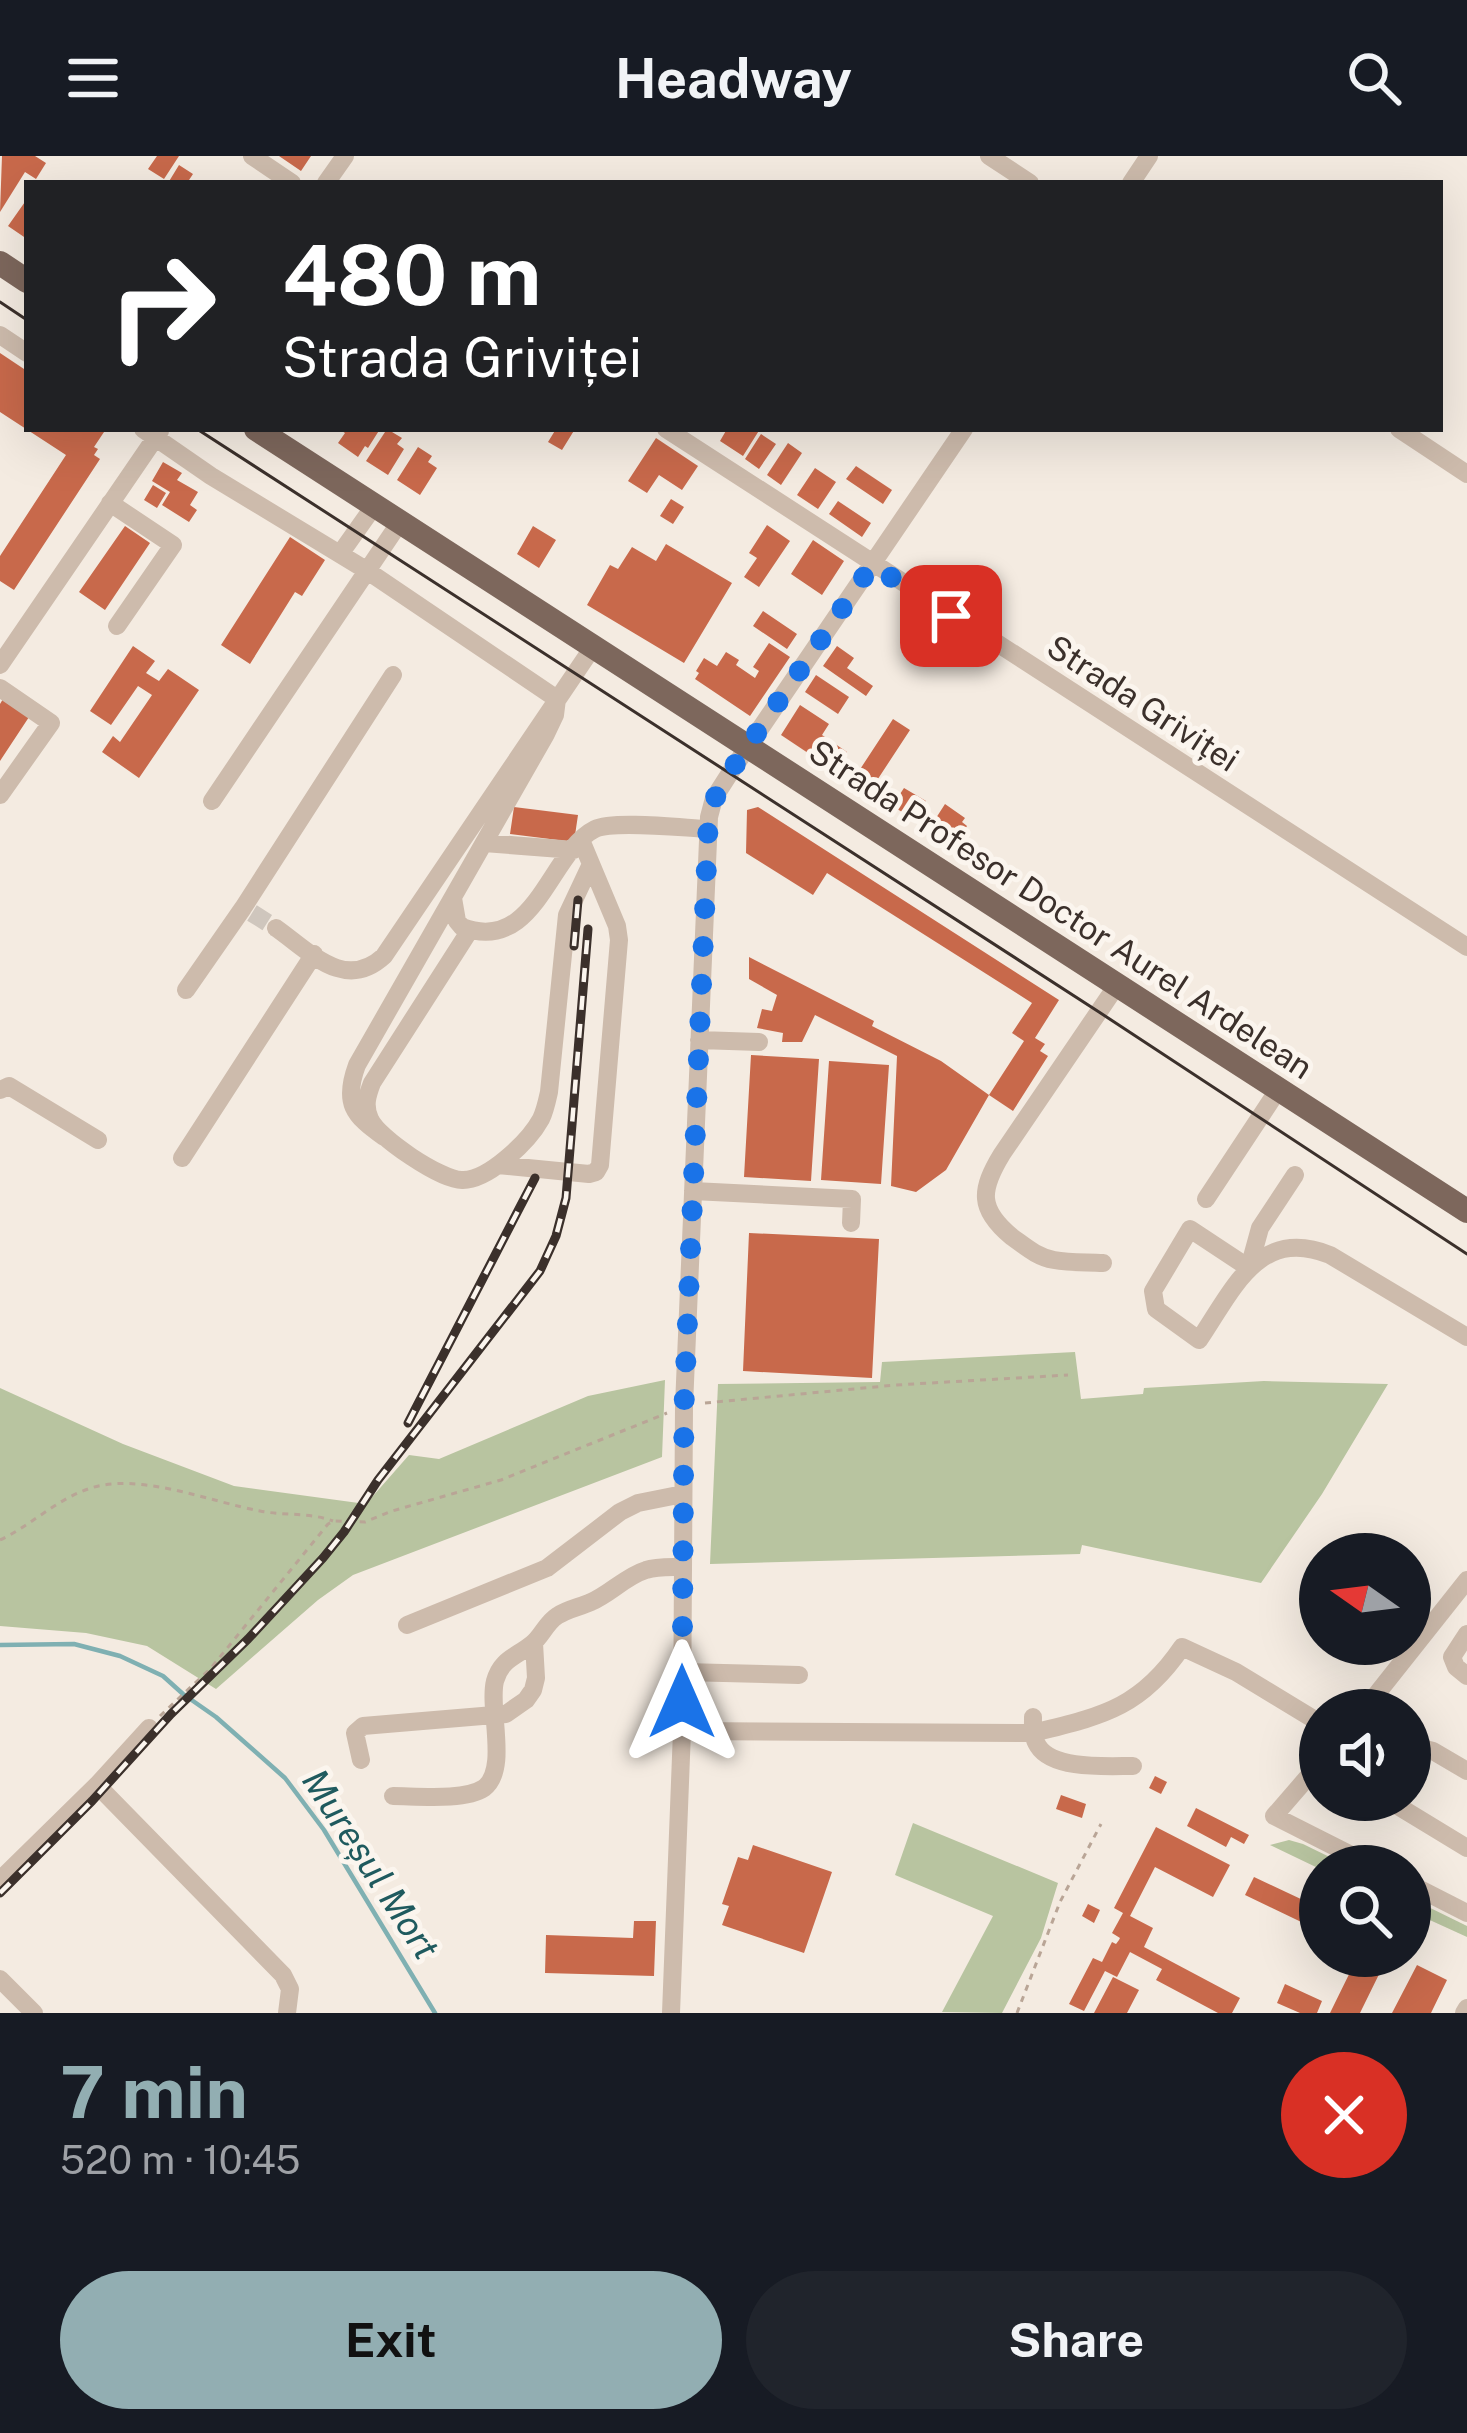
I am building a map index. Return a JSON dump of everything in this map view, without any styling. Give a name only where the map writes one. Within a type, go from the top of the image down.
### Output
[{"type":"main road","name":"Strada Profesor Doctor Aurel Ardelean","points":[[261,432],[1467,1211]]},
{"type":"street","points":[[252,156],[288,180]]},
{"type":"street","points":[[989,156],[1025,180]]},
{"type":"street","points":[[0,664],[153,432],[211,476],[367,570],[557,699]]},
{"type":"street","name":"Strada Griviței","points":[[671,432],[1467,947]]},
{"type":"street","points":[[671,2013],[682,1731],[684,1406],[708,829],[714,798],[962,432]]},
{"type":"street","points":[[1404,432],[1467,474]]},
{"type":"street","points":[[110,503],[172,545],[117,626]]},
{"type":"street","points":[[340,554],[374,506]]},
{"type":"street","points":[[212,801],[400,522]]},
{"type":"street","points":[[275,928],[345,971],[364,970],[384,956],[593,647]]},
{"type":"street","points":[[186,990],[248,911],[393,675]]},
{"type":"street","points":[[0,688],[56,727],[0,795]]},
{"type":"street","points":[[557,699],[546,734],[352,1078],[350,1096],[363,1121],[455,1180],[474,1179],[498,1165],[543,1116],[567,915],[591,864]]},
{"type":"street","points":[[453,898],[457,921],[470,930],[489,931],[519,919],[593,830],[610,826],[708,829]]},
{"type":"street","points":[[484,843],[577,845]]},
{"type":"street","points":[[498,1165],[590,1174],[600,1166],[619,940],[591,864],[577,845]]},
{"type":"street","points":[[384,1137],[367,1109],[372,1083],[470,930]]},
{"type":"street","points":[[182,1158],[314,954]]},
{"type":"street","points":[[1103,1263],[1057,1261],[1030,1251],[992,1219],[985,1191],[1001,1154],[1117,985]]},
{"type":"street","points":[[699,1040],[759,1042]]},
{"type":"street","points":[[0,1090],[9,1085],[98,1140]]},
{"type":"street","points":[[1206,1199],[1278,1090]]},
{"type":"street","points":[[1249,1268],[1260,1228],[1295,1175]]},
{"type":"street","points":[[693,1191],[852,1198],[850,1223]]},
{"type":"street","points":[[1249,1268],[1190,1229],[1153,1291],[1156,1309],[1199,1340],[1249,1268],[1265,1255],[1284,1247],[1315,1249],[1467,1336]]},
{"type":"street","points":[[406,1625],[547,1568],[620,1512],[683,1495]]},
{"type":"street","points":[[393,1796],[456,1796],[486,1786],[494,1774],[493,1689],[504,1662],[534,1642],[556,1617],[593,1602],[642,1571],[683,1567]]},
{"type":"street","points":[[1381,1689],[1467,1580]]},
{"type":"street","points":[[1467,1634],[1452,1657],[1467,1676]]},
{"type":"street","points":[[361,1760],[355,1733],[363,1726],[494,1716],[516,1708],[533,1690],[534,1642]]},
{"type":"street","points":[[682,1731],[1089,1720],[1146,1691],[1182,1647],[1236,1672],[1299,1710]]},
{"type":"street","points":[[682,1672],[799,1675]]},
{"type":"street","points":[[1033,1725],[1040,1750],[1061,1761],[1133,1766]]},
{"type":"street","points":[[0,1880],[149,1728]]},
{"type":"street","points":[[1431,1750],[1467,1771]]},
{"type":"street","points":[[97,1785],[284,1975],[290,1990],[286,2013]]},
{"type":"street","points":[[1299,1787],[1274,1816],[1331,1845]]},
{"type":"street","points":[[1423,1821],[1467,1848]]},
{"type":"street","points":[[1431,1895],[1467,1913]]},
{"type":"street","points":[[0,1978],[34,2013]]},
{"type":"path","points":[[0,1540],[69,1498],[118,1483],[265,1512],[365,1522],[484,1486],[684,1406],[1068,1375]]},
{"type":"path","points":[[149,1728],[211,1668],[334,1521]]},
{"type":"path","points":[[1017,2013],[1060,1902],[1101,1824]]},
{"type":"green space","points":[[1075,1352],[1081,1399],[1143,1394],[1144,1388],[1264,1381],[1388,1384],[1261,1583],[1082,1545],[1080,1554],[710,1564],[718,1384],[880,1382],[882,1362]]},
{"type":"green space","points":[[665,1380],[662,1457],[353,1575],[216,1689],[147,1646],[86,1633],[0,1626],[0,1388],[123,1444],[234,1486],[366,1504],[409,1455],[439,1459],[588,1396]]},
{"type":"green space","points":[[913,1823],[1058,1883],[1041,1938],[1002,2013],[942,2012],[993,1916],[895,1875]]},
{"type":"green space","points":[[1289,1840],[1305,1845],[1299,1845],[1299,1859],[1270,1845]]},
{"type":"green space","points":[[1431,1908],[1467,1926],[1467,1937],[1431,1921]]},
{"type":"building","points":[[2,156],[35,156],[46,163],[36,179],[25,172],[0,212]]},
{"type":"building","points":[[157,156],[179,156],[164,179],[148,169]]},
{"type":"building","points":[[279,156],[311,156],[301,171]]},
{"type":"building","points":[[179,165],[193,174],[189,180],[170,180]]},
{"type":"building","points":[[24,203],[24,237],[8,226]]},
{"type":"building","points":[[0,353],[24,369],[24,428],[0,412]]},
{"type":"building","points":[[31,432],[104,432],[94,447],[100,459],[14,590],[0,581],[0,556],[66,455]]},
{"type":"building","points":[[378,432],[358,457],[338,443],[345,433]]},
{"type":"building","points":[[385,432],[402,438],[397,444],[404,449],[388,475],[366,461]]},
{"type":"building","points":[[554,432],[573,432],[562,450],[548,442]]},
{"type":"building","points":[[725,432],[758,432],[743,456],[720,441]]},
{"type":"building","points":[[761,434],[776,444],[759,469],[745,459]]},
{"type":"building","points":[[656,438],[698,466],[682,490],[659,475],[647,493],[628,481]]},
{"type":"building","points":[[788,443],[802,453],[781,485],[767,475]]},
{"type":"building","points":[[418,447],[432,456],[428,462],[437,468],[420,495],[397,480]]},
{"type":"building","points":[[163,462],[182,473],[177,480],[198,492],[190,505],[197,510],[189,522],[162,505],[170,492],[152,481]]},
{"type":"building","points":[[856,466],[892,490],[883,504],[846,479]]},
{"type":"building","points":[[815,468],[836,482],[818,509],[797,495]]},
{"type":"building","points":[[153,485],[166,493],[157,508],[144,500]]},
{"type":"building","points":[[671,499],[684,507],[673,524],[660,516]]},
{"type":"building","points":[[838,501],[871,523],[862,537],[829,514]]},
{"type":"building","points":[[767,525],[790,541],[759,587],[744,577],[757,558],[749,553]]},
{"type":"building","points":[[125,526],[150,543],[105,610],[79,592]]},
{"type":"building","points":[[533,526],[556,540],[539,568],[517,554]]},
{"type":"building","points":[[290,537],[325,560],[302,596],[295,592],[250,664],[221,645]]},
{"type":"building","points":[[813,540],[844,561],[822,595],[791,574]]},
{"type":"building","points":[[666,544],[732,583],[684,663],[587,605],[610,565],[618,569],[632,547],[656,561]]},
{"type":"building","points":[[763,611],[797,634],[787,649],[753,626]]},
{"type":"building","points":[[769,643],[790,657],[750,716],[695,679],[704,658],[717,666],[726,652],[755,678],[759,671],[753,667]]},
{"type":"building","points":[[133,646],[155,661],[146,673],[159,681],[168,669],[199,690],[139,778],[102,752],[113,736],[120,742],[152,695],[138,686],[111,725],[90,711]]},
{"type":"building","points":[[837,646],[854,658],[847,668],[873,686],[866,696],[823,666]]},
{"type":"building","points":[[816,675],[849,697],[838,714],[805,692]]},
{"type":"building","points":[[3,699],[29,717],[0,761],[0,704]]},
{"type":"building","points":[[800,705],[829,724],[822,735],[847,752],[835,771],[781,735]]},
{"type":"building","points":[[893,719],[910,730],[870,791],[853,780]]},
{"type":"building","points":[[904,788],[926,801],[914,819],[892,806]]},
{"type":"building","points":[[945,804],[965,818],[962,822],[967,826],[954,846],[929,829]]},
{"type":"building","points":[[514,807],[578,815],[574,842],[510,834]]},
{"type":"building","points":[[758,807],[1059,1000],[1035,1038],[1045,1044],[1040,1051],[1048,1056],[1013,1111],[989,1095],[1024,1041],[1012,1033],[1032,1003],[827,873],[813,895],[746,853],[747,810]]},
{"type":"building","points":[[749,957],[874,1021],[872,1026],[941,1061],[989,1095],[946,1170],[916,1192],[891,1186],[897,1056],[815,1015],[802,1042],[782,1042],[783,1033],[757,1028],[762,1009],[772,1011],[777,995],[749,979]]},
{"type":"building","points":[[751,1055],[819,1059],[811,1181],[744,1177]]},
{"type":"building","points":[[829,1061],[889,1065],[881,1184],[821,1180]]},
{"type":"building","points":[[749,1233],[879,1239],[872,1378],[743,1371]]},
{"type":"building","points":[[1155,1776],[1167,1782],[1161,1794],[1149,1788]]},
{"type":"building","points":[[1061,1795],[1086,1804],[1082,1818],[1056,1809]]},
{"type":"building","points":[[1196,1808],[1249,1835],[1244,1844],[1231,1837],[1226,1847],[1187,1826]]},
{"type":"building","points":[[1156,1827],[1230,1865],[1213,1897],[1155,1867],[1130,1916],[1153,1928],[1144,1947],[1240,1998],[1232,2013],[1218,2013],[1156,1980],[1162,1969],[1130,1952],[1117,1977],[1105,1971],[1084,2011],[1069,2004],[1093,1958],[1102,1962],[1112,1942],[1120,1938],[1112,1933],[1123,1913],[1114,1908]]},
{"type":"building","points":[[753,1845],[832,1872],[804,1953],[722,1925],[729,1906],[722,1904],[738,1857],[748,1860]]},
{"type":"building","points":[[1254,1877],[1299,1898],[1299,1921],[1245,1895]]},
{"type":"building","points":[[1088,1904],[1100,1910],[1094,1923],[1082,1916]]},
{"type":"building","points":[[634,1921],[656,1921],[654,1976],[545,1973],[546,1935],[633,1938]]},
{"type":"building","points":[[1431,1972],[1447,1980],[1431,2013],[1392,2013],[1411,1977],[1431,1977]]},
{"type":"building","points":[[1113,1977],[1139,1990],[1127,2013],[1094,2013]]},
{"type":"building","points":[[1348,1977],[1378,1977],[1360,2013],[1330,2013]]},
{"type":"building","points":[[1285,1984],[1322,2001],[1317,2013],[1300,2013],[1277,2003]]},
{"type":"waterway","name":"Mureșul Mort","points":[[0,1645],[74,1644],[120,1656],[163,1676],[216,1717],[285,1778],[324,1830],[435,2013]]},
{"type":"tunnel","points":[[252,913],[276,928]]},
{"type":"tram line","points":[[0,302],[24,318]]},
{"type":"tram line","points":[[202,432],[1467,1254]]},
{"type":"railway","points":[[574,946],[578,900]]},
{"type":"railway","points":[[0,1893],[323,1558],[540,1271],[566,1198],[588,929]]},
{"type":"railway","points":[[408,1423],[535,1178]]},
{"type":"route","points":[[682,1702],[684,1406],[711,805],[872,565],[951,616]]}]
